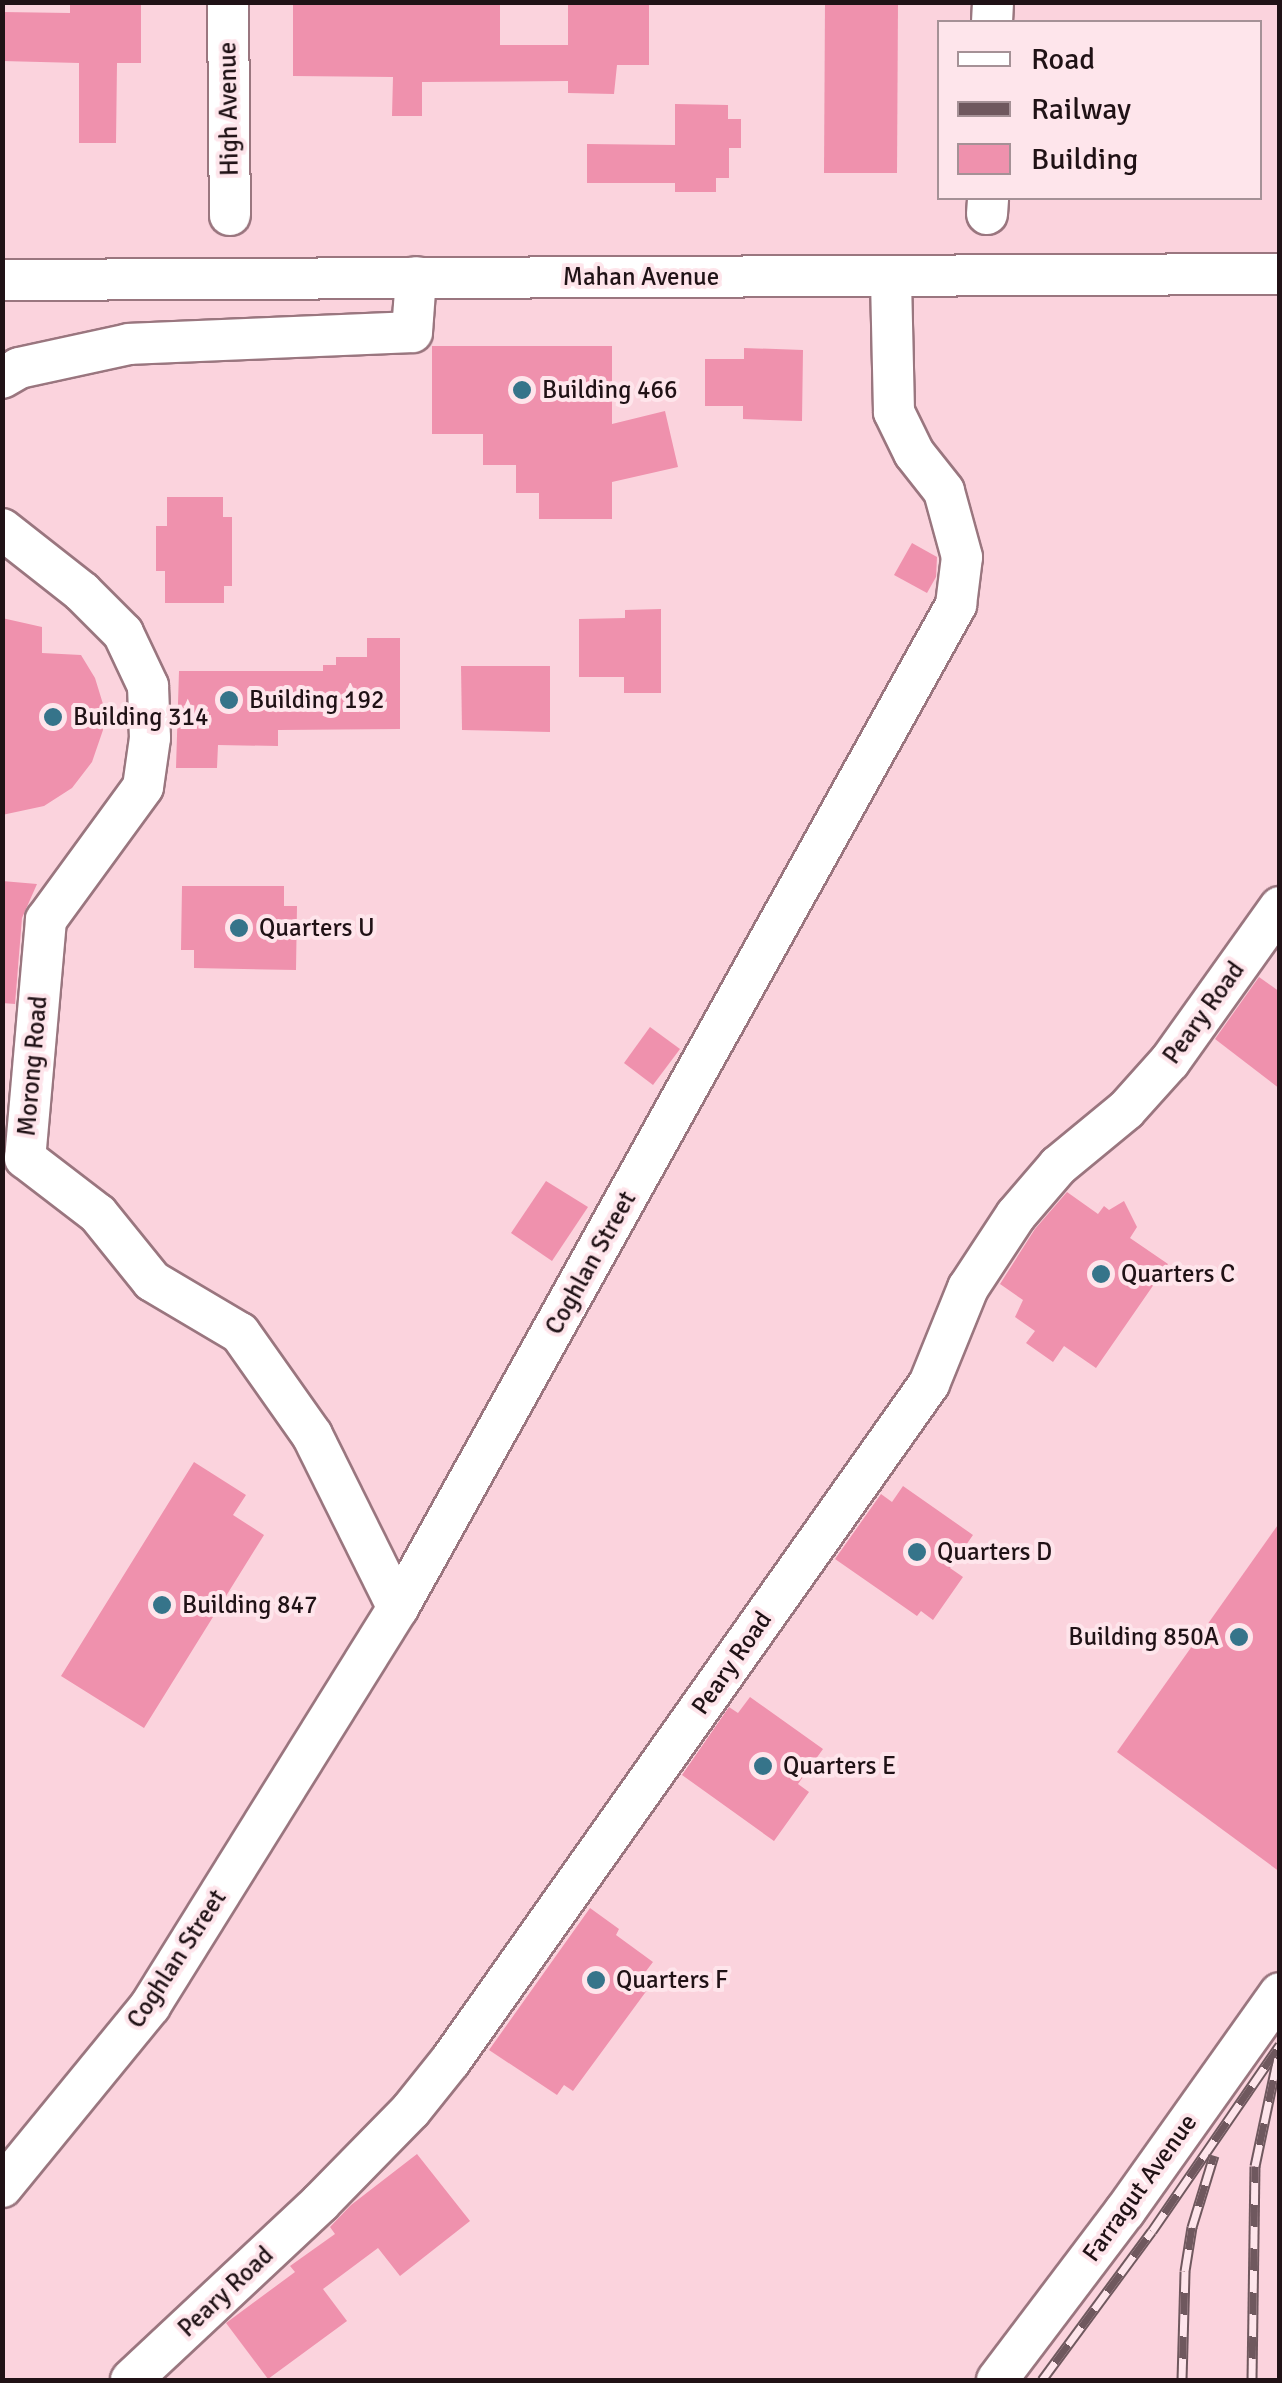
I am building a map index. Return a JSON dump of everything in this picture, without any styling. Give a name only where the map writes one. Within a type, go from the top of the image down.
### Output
[{"type":"street","name":"High Avenue","points":[[228,2],[230,216]]},
{"type":"street","name":"Mahan Avenue","points":[[2,280],[1280,274]]},
{"type":"street","points":[[2,378],[18,368],[129,344],[412,332],[416,277]]},
{"type":"street","name":"Coghlan Street","points":[[2,2187],[150,2006],[398,1608],[956,605],[962,557],[944,491],[914,453],[894,412],[890,278]]},
{"type":"street","name":"Morong Road","points":[[2,528],[82,592],[122,633],[148,686],[150,721],[142,787],[46,920],[25,1158],[98,1214],[152,1281],[240,1334],[312,1435],[398,1608]]},
{"type":"street","name":"Peary Road","points":[[130,2380],[320,2203],[411,2110],[451,2060],[928,1384],[968,1288],[1016,1215],[1058,1166],[1126,1110],[1170,1061],[1280,907]]},
{"type":"street","name":"Farragut Avenue","points":[[997,2380],[1126,2211],[1280,1994]]},
{"type":"building","points":[[70,2],[141,2],[141,63],[117,63],[116,143],[79,143],[79,63],[2,61],[2,12],[70,13]]},
{"type":"building","points":[[293,2],[500,2],[500,45],[568,45],[568,2],[649,2],[649,65],[617,65],[614,94],[568,93],[568,81],[422,82],[422,116],[392,116],[393,77],[293,76]]},
{"type":"building","points":[[825,2],[898,2],[897,173],[824,173]]},
{"type":"building","points":[[675,104],[728,105],[728,119],[741,119],[741,148],[729,148],[729,178],[716,178],[716,192],[675,192],[675,183],[587,183],[587,144],[675,145]]},
{"type":"building","name":"Building 466","points":[[432,346],[612,346],[612,424],[665,411],[678,467],[612,482],[612,519],[539,519],[539,493],[516,493],[516,465],[483,465],[483,434],[432,434]]},
{"type":"building","points":[[744,348],[803,350],[802,421],[743,419],[743,406],[705,406],[705,359],[744,359]]},
{"type":"building","points":[[167,497],[223,497],[223,517],[232,517],[232,586],[224,586],[224,603],[165,603],[165,571],[156,571],[156,526],[167,526]]},
{"type":"building","points":[[912,543],[937,557],[936,577],[927,593],[894,575]]},
{"type":"building","points":[[661,609],[661,693],[624,693],[624,677],[579,677],[579,619],[625,618],[625,610]]},
{"type":"building","name":"Building 314","points":[[2,618],[42,627],[42,653],[81,655],[95,678],[103,704],[103,730],[92,762],[72,788],[44,806],[2,815]]},
{"type":"building","points":[[367,638],[400,638],[400,729],[278,730],[278,746],[218,745],[217,768],[176,768],[179,671],[323,671],[323,665],[336,665],[336,657],[367,657]]},
{"type":"building","points":[[461,666],[550,666],[550,732],[462,730]]},
{"type":"building","points":[[2,881],[37,884],[22,918],[15,1004],[2,1003]]},
{"type":"building","name":"Quarters U","points":[[182,886],[284,886],[284,906],[297,906],[296,970],[194,968],[194,950],[181,950]]},
{"type":"building","points":[[1259,977],[1280,992],[1280,1089],[1215,1039]]},
{"type":"building","points":[[650,1027],[680,1049],[653,1085],[624,1063]]},
{"type":"building","points":[[546,1181],[588,1207],[552,1261],[511,1233]]},
{"type":"building","name":"Quarters C","points":[[1067,1192],[1098,1214],[1104,1206],[1109,1210],[1124,1201],[1137,1227],[1130,1238],[1168,1264],[1096,1368],[1064,1346],[1053,1362],[1026,1343],[1035,1331],[1015,1317],[1023,1300],[1000,1284],[1035,1229]]},
{"type":"building","name":"Building 847","points":[[194,1462],[246,1495],[233,1515],[264,1535],[144,1728],[61,1676]]},
{"type":"building","name":"Quarters D","points":[[903,1486],[973,1535],[950,1568],[963,1577],[933,1620],[921,1611],[917,1616],[835,1559],[881,1494],[892,1502]]},
{"type":"building","name":"Building 850A","points":[[1280,1522],[1280,1872],[1117,1752]]},
{"type":"building","name":"Quarters E","points":[[750,1697],[823,1749],[798,1784],[809,1792],[774,1841],[682,1775],[729,1707],[738,1713]]},
{"type":"building","points":[[590,1908],[619,1929],[616,1935],[653,1962],[643,1975],[653,1982],[573,2091],[564,2085],[557,2095],[489,2050]]},
{"type":"building","points":[[417,2154],[470,2221],[400,2276],[378,2248],[323,2289],[347,2321],[268,2379],[226,2323],[295,2272],[290,2266],[335,2234],[330,2227],[351,2205]]},
{"type":"railway","points":[[1042,2380],[1152,2231],[1280,2045]]},
{"type":"railway","points":[[1252,2380],[1255,2166],[1278,2057]]},
{"type":"railway","points":[[1182,2380],[1185,2271],[1192,2227],[1214,2155]]},
{"type":"place","name":"Building 466","points":[[522,390]]},
{"type":"place","name":"Building 192","points":[[229,700]]},
{"type":"place","name":"Building 314","points":[[53,717]]},
{"type":"place","name":"Quarters U","points":[[239,928]]},
{"type":"place","name":"Quarters C","points":[[1101,1274]]},
{"type":"place","name":"Quarters D","points":[[917,1552]]},
{"type":"place","name":"Building 847","points":[[162,1605]]},
{"type":"place","name":"Building 850A","points":[[1239,1637]]},
{"type":"place","name":"Quarters E","points":[[763,1766]]},
{"type":"place","name":"Quarters F","points":[[596,1980]]}]
